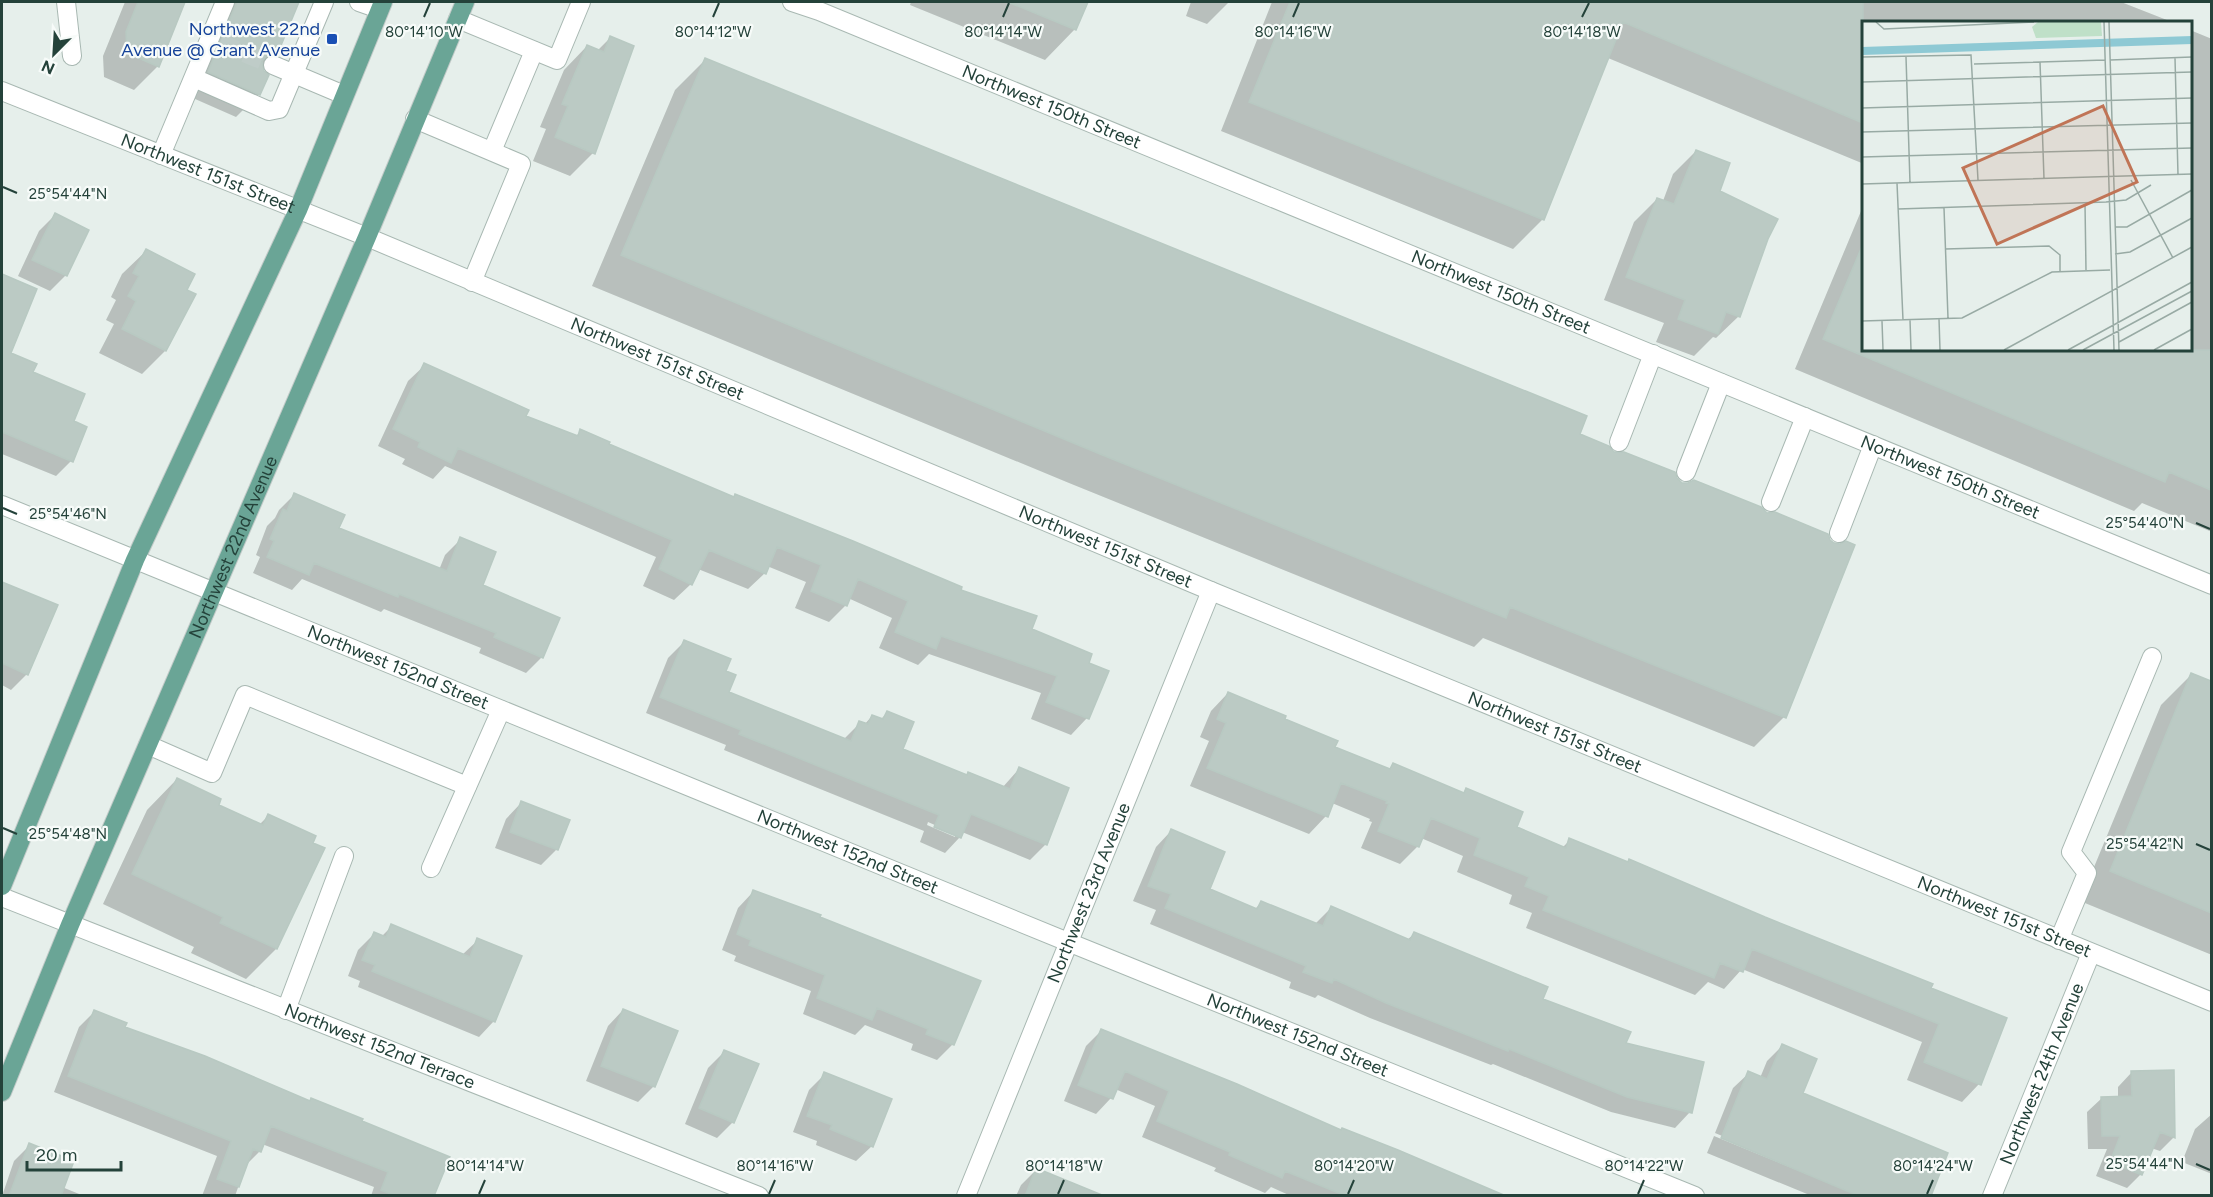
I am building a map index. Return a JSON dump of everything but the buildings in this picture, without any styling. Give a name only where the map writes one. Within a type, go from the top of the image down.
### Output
[{"type":"main road","name":"Northwest 22nd Avenue","points":[[2,1092],[70,925],[215,593],[465,2]]},
{"type":"main road","points":[[2,886],[135,560],[298,210],[381,5]]},
{"type":"street","points":[[66,2],[72,56]]},
{"type":"street","points":[[161,154],[194,78],[214,41],[225,2]]},
{"type":"street","points":[[194,78],[269,111],[279,109],[324,2]]},
{"type":"street","points":[[359,2],[381,5]]},
{"type":"street","points":[[458,19],[557,60],[581,2]]},
{"type":"street","name":"Northwest 150th Street","points":[[792,2],[821,6],[2211,585]]},
{"type":"street","points":[[492,151],[534,51]]},
{"type":"street","points":[[273,65],[345,95]]},
{"type":"street","name":"Northwest 151st Street","points":[[2,91],[367,237],[1211,591],[2211,1002]]},
{"type":"street","points":[[415,119],[521,164],[472,282]]},
{"type":"street","points":[[1619,442],[1653,354]]},
{"type":"street","points":[[1686,472],[1721,382]]},
{"type":"street","points":[[1772,502],[1805,417]]},
{"type":"street","points":[[1839,533],[1873,445]]},
{"type":"street","name":"Northwest 152nd Street","points":[[2,505],[1695,1196]]},
{"type":"street","name":"Northwest 23rd Avenue","points":[[966,1196],[1211,591]]},
{"type":"street","points":[[2059,940],[2087,873],[2072,852],[2152,657]]},
{"type":"street","points":[[148,745],[212,772],[245,695],[467,786]]},
{"type":"street","points":[[431,868],[501,710]]},
{"type":"street","points":[[286,1010],[344,856]]},
{"type":"street","name":"Northwest 152nd Terrace","points":[[2,897],[759,1196]]},
{"type":"street","name":"Northwest 24th Avenue","points":[[1992,1196],[2091,953]]},
{"type":"tunnel","points":[[220,43],[273,65]]},
{"type":"place","name":"Northwest 22nd Avenue @ Grant Avenue","points":[[332,39]]}]
